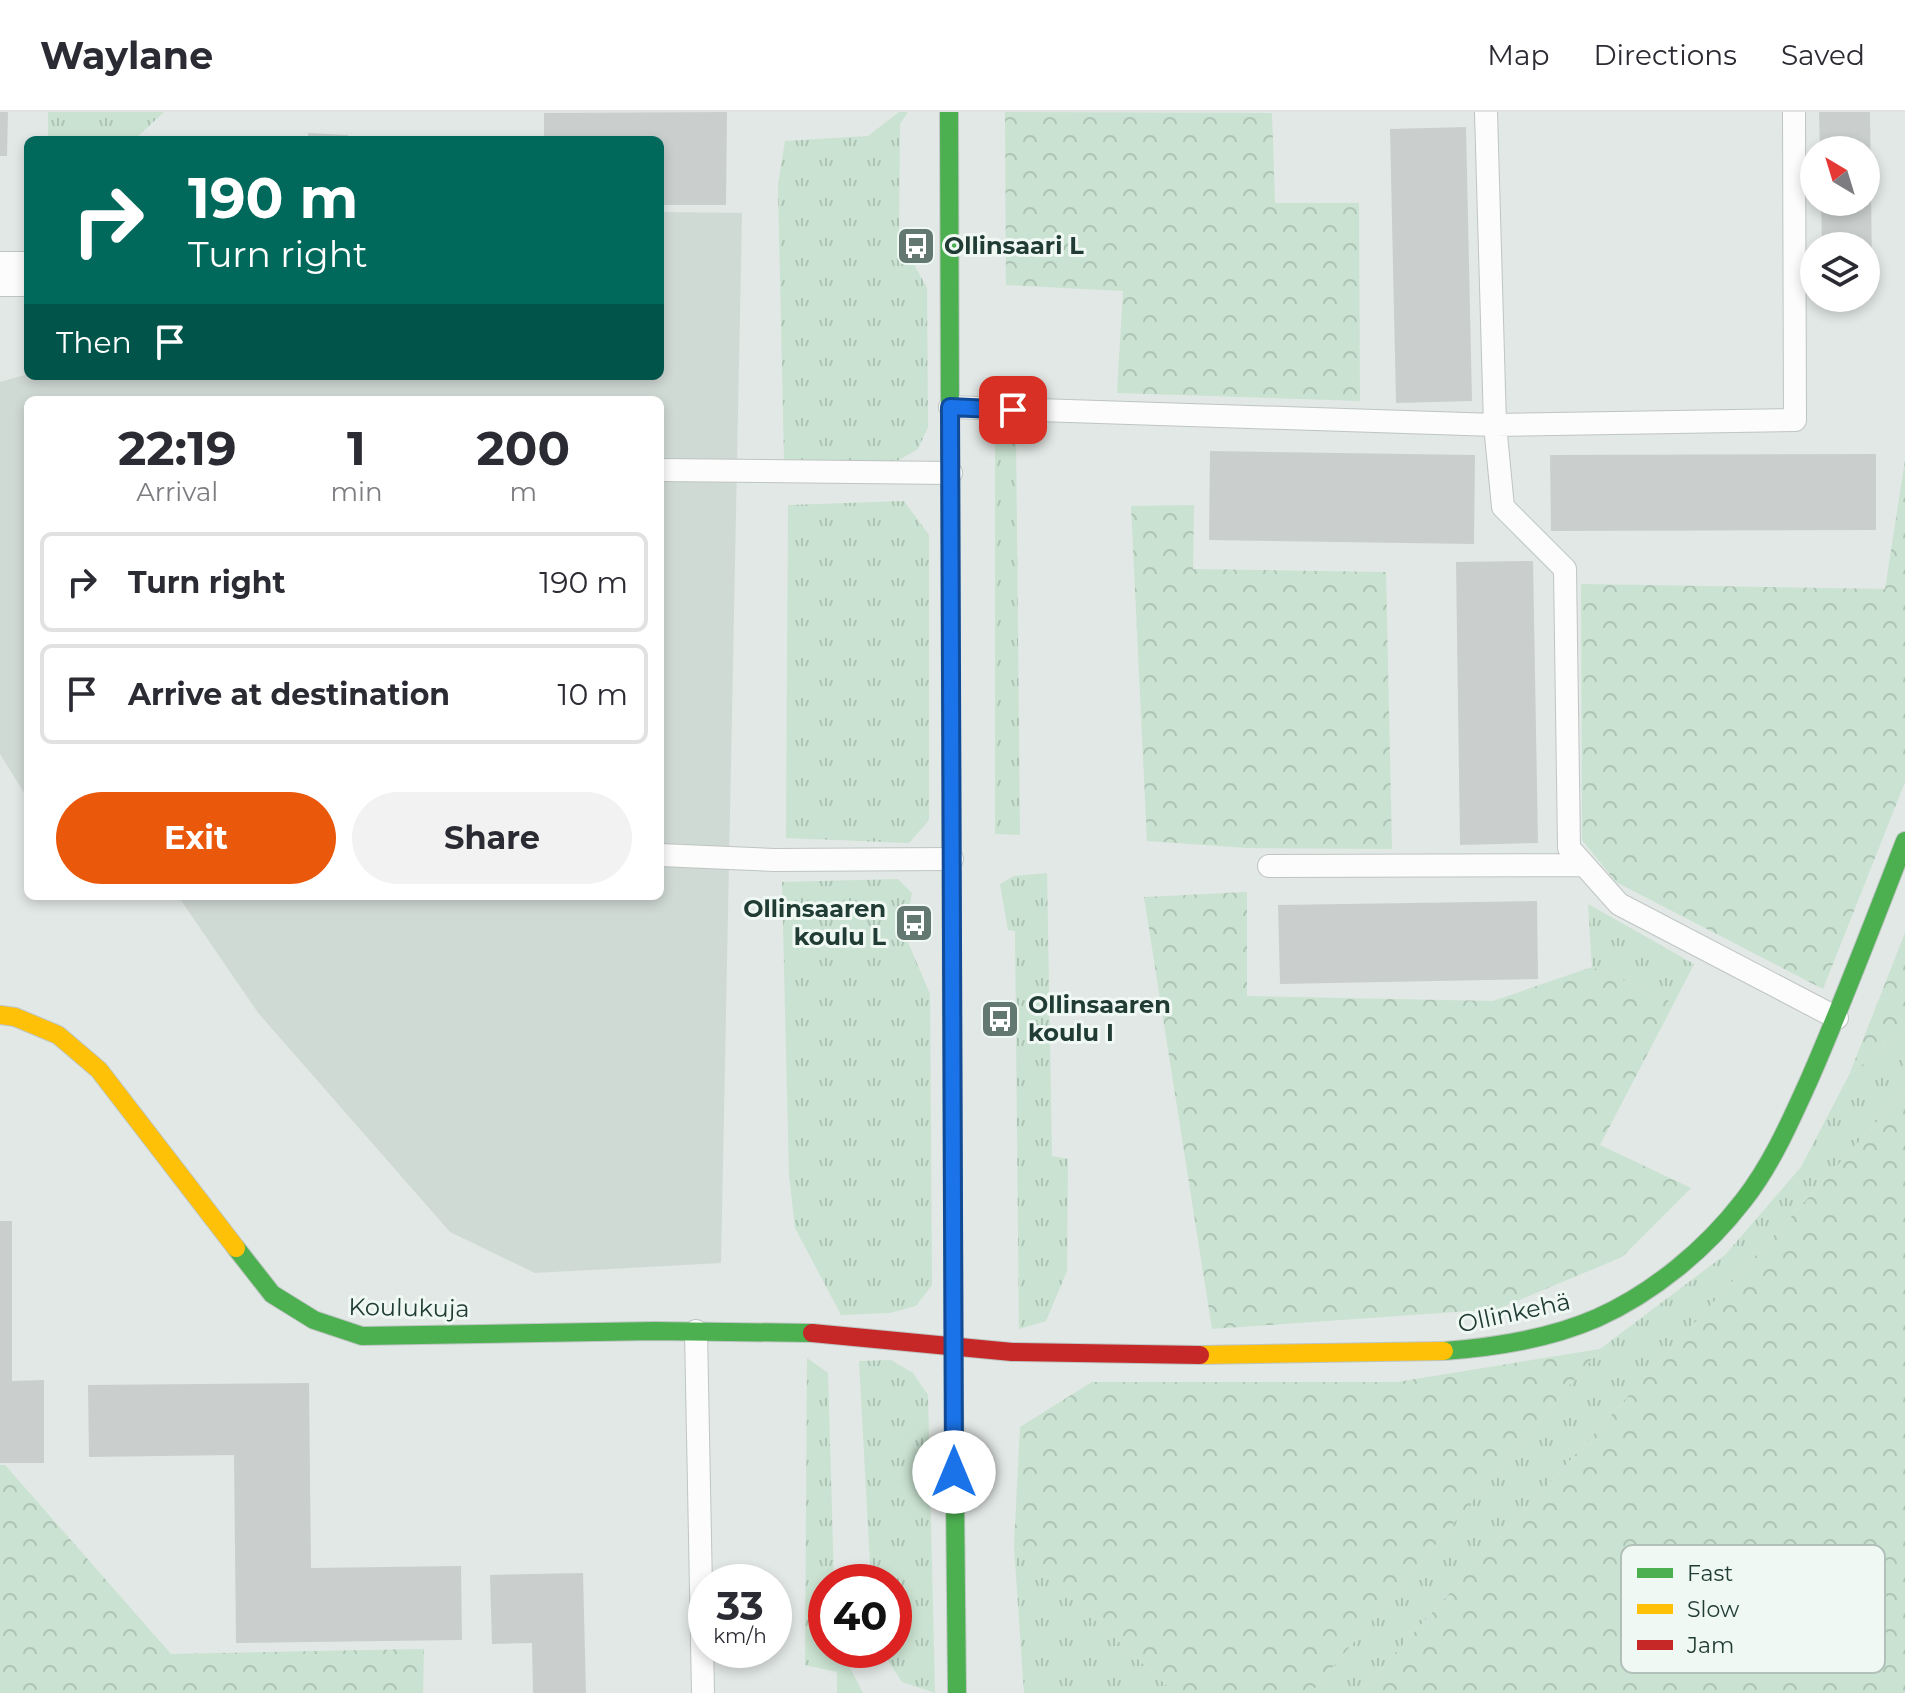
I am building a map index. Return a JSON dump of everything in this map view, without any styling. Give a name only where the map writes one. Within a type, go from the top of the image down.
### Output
[{"type":"street","points":[[949,112],[957,1693]]},
{"type":"street","points":[[0,274],[24,274]]},
{"type":"street","name":"Ollinkehä","points":[[953,1346],[1007,1352],[1202,1356],[1417,1353],[1523,1340],[1599,1317],[1671,1270],[1712,1236],[1756,1186],[1779,1147],[1837,1018],[1905,841]]},
{"type":"street","name":"Koulukuja","points":[[0,1015],[15,1017],[58,1035],[99,1070],[272,1294],[305,1317],[332,1330],[362,1336],[696,1331],[831,1334],[953,1346]]},
{"type":"lane","points":[[1486,112],[1495,425],[1503,507],[1565,569],[1569,848],[1619,904],[1837,1018]]},
{"type":"lane","points":[[950,407],[1495,425],[1795,420],[1794,112]]},
{"type":"lane","points":[[664,470],[951,473]]},
{"type":"lane","points":[[664,855],[774,860],[952,859]]},
{"type":"lane","points":[[1269,866],[1584,865]]},
{"type":"lane","points":[[696,1331],[703,1693]]},
{"type":"shaded area","points":[[664,212],[742,213],[721,1263],[535,1273],[450,1232],[259,1014],[181,900],[664,900],[664,396],[24,396],[24,793],[0,754],[0,382],[24,375],[24,380],[664,380]]},
{"type":"green space","points":[[48,112],[164,112],[138,136],[48,136]]},
{"type":"green space","points":[[899,112],[908,112],[900,124],[899,237],[927,288],[928,427],[918,449],[897,461],[784,461],[778,185],[785,141],[868,136]]},
{"type":"green space","points":[[1005,112],[1272,113],[1275,203],[1359,203],[1360,401],[1117,393],[1123,291],[1006,285]]},
{"type":"green space","points":[[995,431],[1016,435],[1020,835],[995,834]]},
{"type":"green space","points":[[1905,460],[1905,782],[1823,989],[1616,882],[1582,840],[1581,584],[1885,589]]},
{"type":"green space","points":[[904,501],[929,535],[929,820],[909,843],[786,838],[788,505]]},
{"type":"green space","points":[[1194,505],[1193,569],[1386,572],[1392,849],[1247,848],[1147,841],[1131,506]]},
{"type":"green space","points":[[1047,873],[1052,1156],[1068,1159],[1067,1271],[1046,1321],[1019,1329],[1015,931],[1008,930],[1000,884],[1014,876]]},
{"type":"green space","points":[[898,879],[912,893],[904,933],[930,994],[932,1285],[916,1306],[890,1313],[841,1315],[795,1228],[789,1175],[782,882]]},
{"type":"green space","points":[[1247,892],[1247,996],[1493,1001],[1592,967],[1674,1003],[1600,1145],[1691,1188],[1622,1257],[1498,1309],[1212,1329],[1144,897]]},
{"type":"green space","points":[[1588,904],[1694,964],[1674,1003],[1592,967]]},
{"type":"green space","points":[[1905,933],[1905,1031],[1849,1075]]},
{"type":"green space","points":[[1905,1031],[1905,1091],[1359,1693],[1311,1693],[1600,1349],[1726,1254],[1801,1167],[1849,1075]]},
{"type":"green space","points":[[1905,1091],[1905,1693],[1359,1693]]},
{"type":"green space","points":[[1600,1349],[1311,1693],[1175,1693],[1014,1546],[1020,1427],[1092,1382],[1397,1382]]},
{"type":"green space","points":[[807,1358],[828,1373],[833,1564],[808,1564],[808,1666],[805,1665]]},
{"type":"green space","points":[[891,1360],[913,1373],[928,1395],[935,1693],[902,1682],[893,1668],[912,1668],[912,1564],[870,1564],[859,1361]]},
{"type":"green space","points":[[0,1465],[5,1465],[171,1654],[424,1649],[423,1693],[0,1693]]},
{"type":"green space","points":[[1014,1546],[1175,1693],[1024,1693]]},
{"type":"green space","points":[[819,1668],[850,1668],[863,1693],[837,1693],[837,1672]]},
{"type":"building","points":[[0,112],[8,112],[7,156],[0,156]]},
{"type":"building","points":[[727,112],[726,205],[664,205],[664,136],[544,136],[544,113]]},
{"type":"building","points":[[1819,112],[1870,112],[1870,136],[1820,136]]},
{"type":"building","points":[[1466,127],[1472,401],[1396,403],[1390,129]]},
{"type":"building","points":[[308,133],[348,135],[348,136],[308,136]]},
{"type":"building","points":[[1821,216],[1871,216],[1872,232],[1822,232]]},
{"type":"building","points":[[1210,451],[1475,455],[1474,544],[1209,540]]},
{"type":"building","points":[[1876,454],[1876,530],[1551,531],[1550,455]]},
{"type":"building","points":[[1533,561],[1538,843],[1460,845],[1456,562]]},
{"type":"building","points":[[1537,901],[1538,979],[1280,984],[1278,905]]},
{"type":"building","points":[[0,1221],[12,1221],[12,1381],[44,1380],[44,1463],[0,1463]]},
{"type":"building","points":[[309,1383],[311,1568],[461,1566],[462,1640],[236,1643],[234,1455],[89,1457],[88,1385]]},
{"type":"building","points":[[583,1573],[586,1693],[533,1693],[532,1643],[492,1644],[490,1575]]},
{"type":"traffic: fast","points":[[949,112],[952,1056]]},
{"type":"traffic: fast","points":[[1444,1351],[1522,1341],[1597,1318],[1658,1283],[1695,1253],[1728,1219],[1763,1172],[1796,1110],[1905,841]]},
{"type":"traffic: fast","points":[[236,1248],[272,1294],[314,1320],[362,1336],[654,1331],[812,1333]]},
{"type":"traffic: fast","points":[[954,1402],[957,1693]]},
{"type":"traffic: slow","points":[[0,1015],[15,1017],[58,1035],[99,1070],[236,1248]]},
{"type":"traffic: slow","points":[[952,1056],[954,1402]]},
{"type":"traffic: slow","points":[[1200,1355],[1444,1351]]},
{"type":"traffic: jam","points":[[812,1333],[1012,1352],[1200,1355]]},
{"type":"place","name":"Ollinsaari L","points":[[916,246]]},
{"type":"place","name":"Ollinsaaren koulu L","points":[[914,923]]},
{"type":"place","name":"Ollinsaaren koulu I","points":[[1000,1019]]},
{"type":"route","points":[[954,1472],[950,407],[1013,410]]}]
